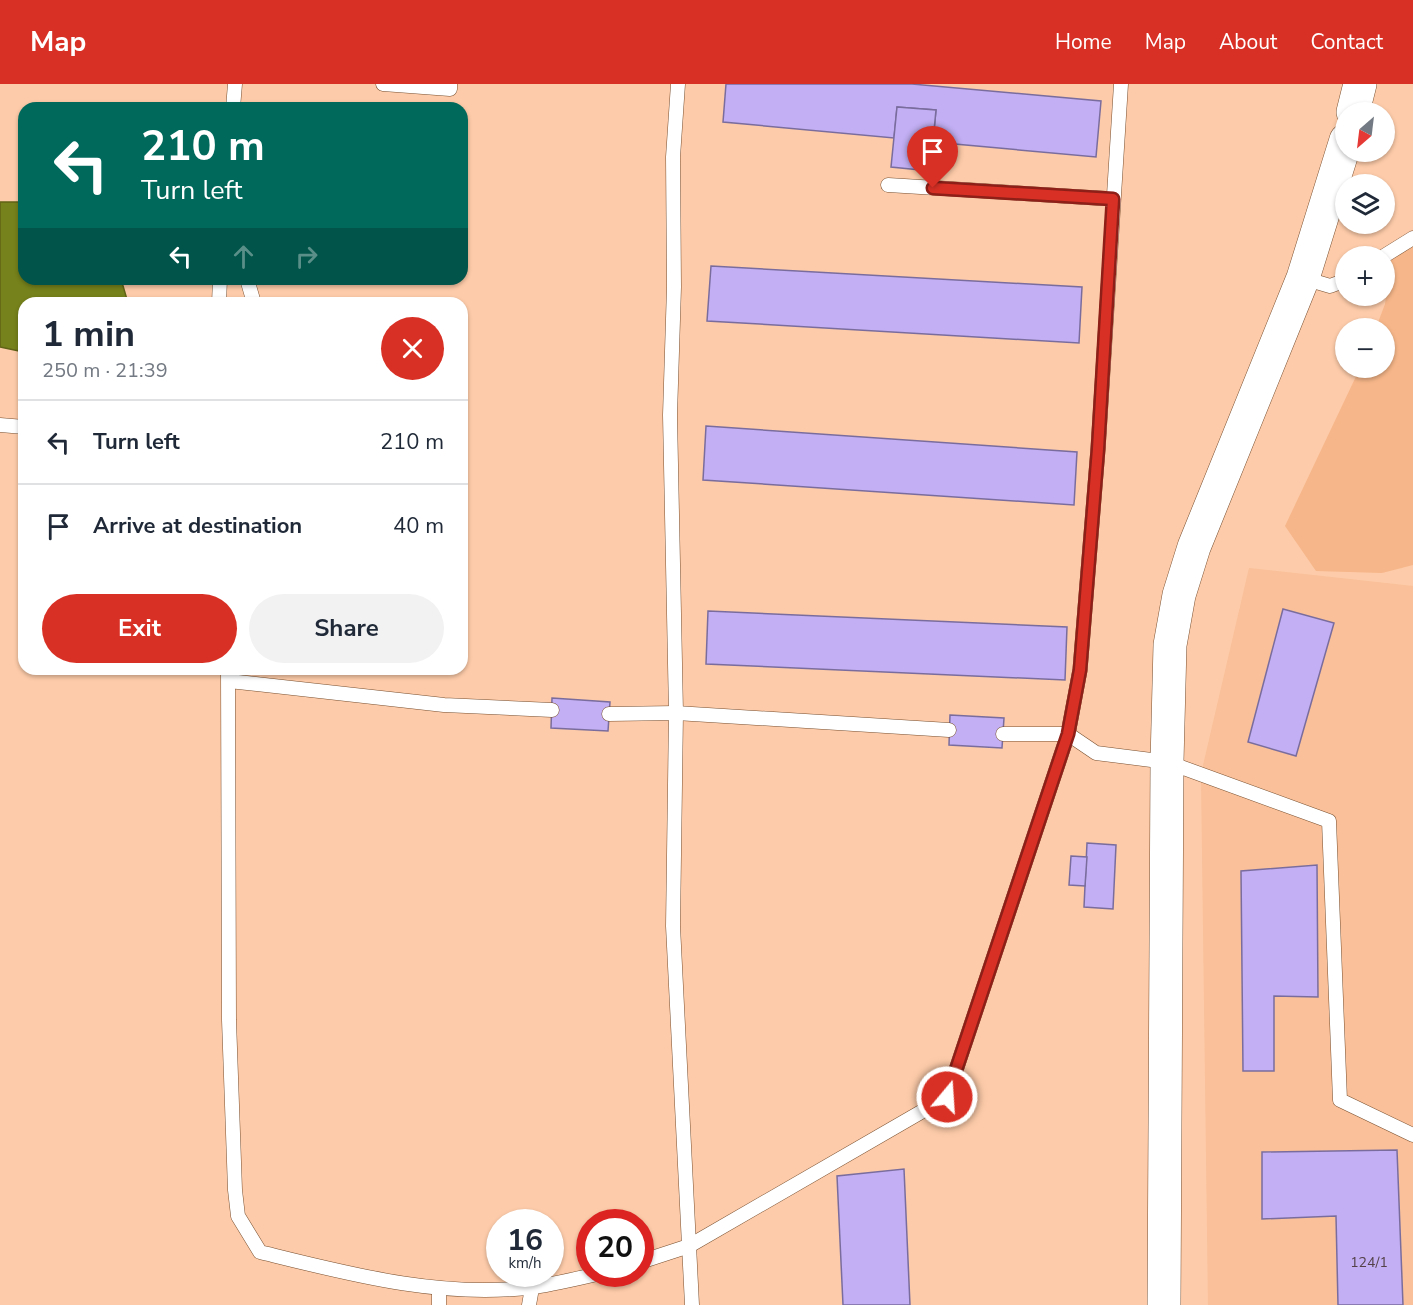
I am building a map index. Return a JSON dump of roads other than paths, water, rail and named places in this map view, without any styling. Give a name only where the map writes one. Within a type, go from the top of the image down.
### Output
[{"type":"street","points":[[1356,102],[1360,84]]},
{"type":"street","points":[[1164,1305],[1167,762],[1170,645],[1179,595],[1194,547],[1303,278],[1339,162]]},
{"type":"lane","points":[[234,102],[235,84]]},
{"type":"lane","points":[[383,84],[450,89],[450,84]]},
{"type":"lane","points":[[678,84],[673,157],[674,288],[670,415],[676,713],[674,926],[692,1305]]},
{"type":"lane","points":[[654,1257],[689,1246],[947,1097],[1068,734],[1081,659],[1098,449],[1121,84]]},
{"type":"lane","points":[[888,185],[1113,199]]},
{"type":"lane","points":[[1395,249],[1413,238]]},
{"type":"lane","points":[[1303,278],[1330,286],[1335,284]]},
{"type":"lane","points":[[0,425],[18,426]]},
{"type":"lane","points":[[529,1305],[532,1287],[487,1290],[439,1289],[349,1274],[260,1252],[238,1216],[229,1020],[228,675],[444,705],[552,710]]},
{"type":"lane","points":[[609,714],[676,713],[950,730]]},
{"type":"lane","points":[[1003,734],[1068,734],[1096,753],[1167,762],[1329,821],[1340,1100],[1413,1135]]},
{"type":"lane","points":[[439,1289],[439,1305]]}]
